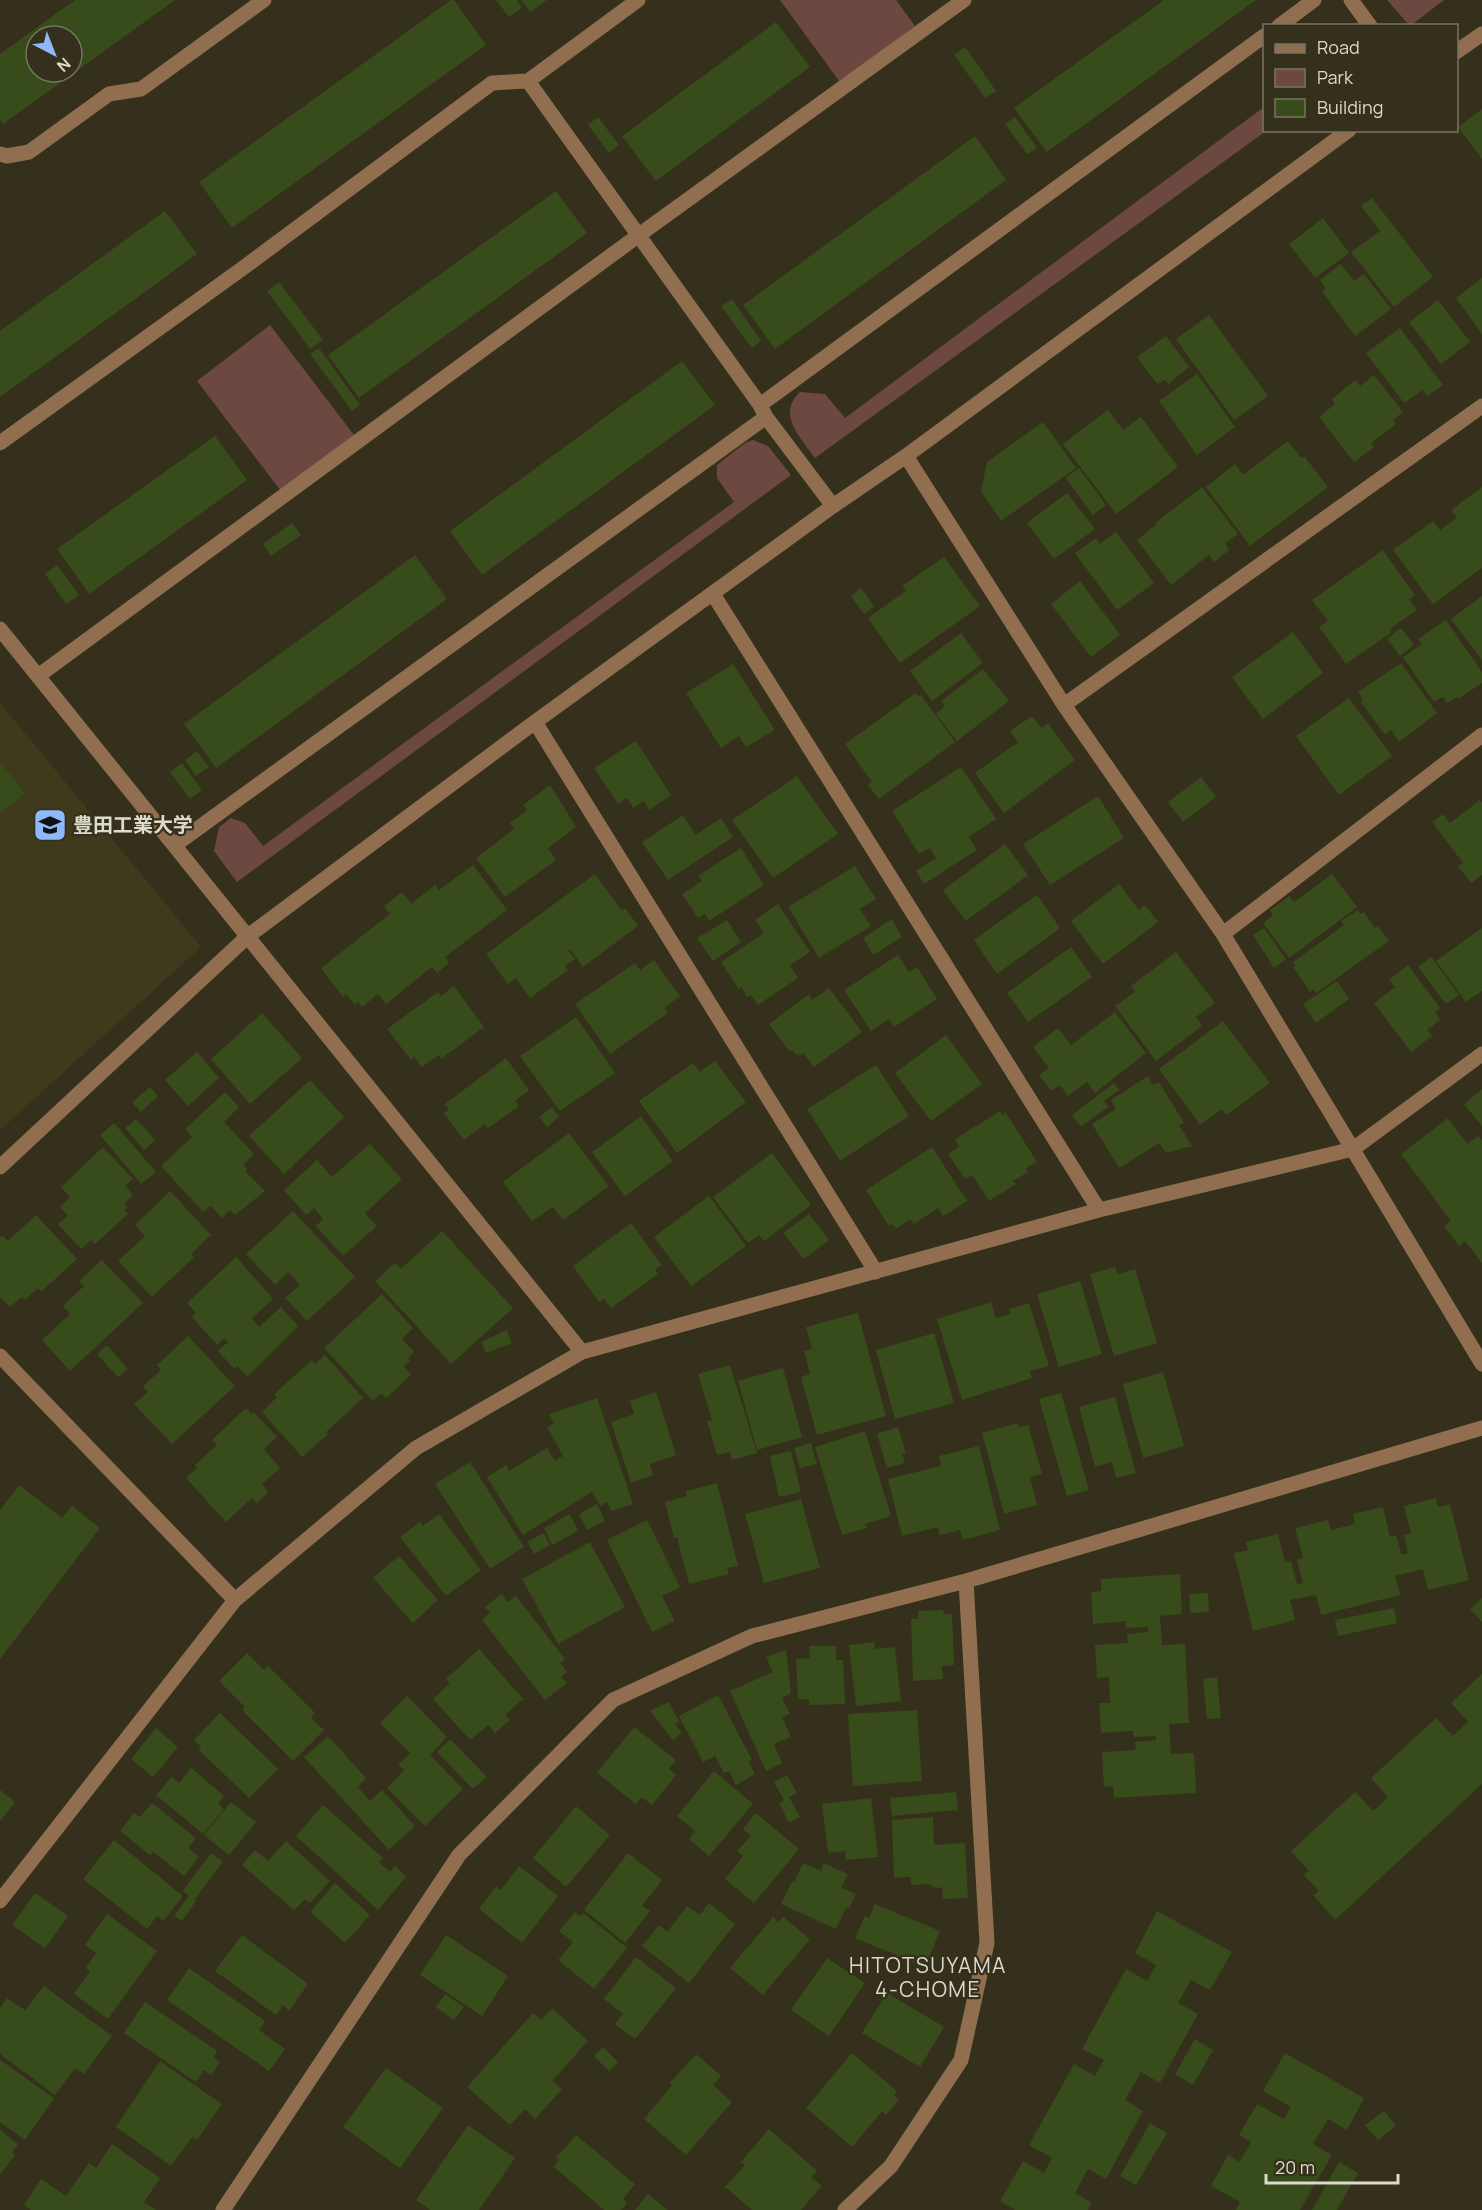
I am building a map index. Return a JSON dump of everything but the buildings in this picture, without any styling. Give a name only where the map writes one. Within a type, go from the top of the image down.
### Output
[{"type":"street","points":[[0,154],[8,156],[29,152],[109,94],[141,89],[264,0]]},
{"type":"street","points":[[0,443],[243,268],[492,83],[528,81],[638,0]]},
{"type":"street","points":[[38,676],[639,235],[964,0]]},
{"type":"street","points":[[1282,24],[1314,0]]},
{"type":"street","points":[[1351,0],[1369,24]]},
{"type":"street","points":[[1458,51],[1482,33]]},
{"type":"street","points":[[175,845],[763,411],[1263,37]]},
{"type":"street","points":[[528,81],[833,506]]},
{"type":"street","points":[[0,1167],[248,936],[535,722],[833,506],[906,456],[1346,132]]},
{"type":"street","points":[[1064,705],[1482,406]]},
{"type":"street","points":[[906,456],[1064,705],[1223,934],[1482,1364]]},
{"type":"street","points":[[713,594],[1099,1210]]},
{"type":"street","points":[[0,629],[582,1352]]},
{"type":"street","points":[[535,722],[876,1272]]},
{"type":"street","points":[[1223,934],[1482,735]]},
{"type":"street","points":[[0,1901],[236,1600],[416,1448],[582,1352],[1099,1210],[1353,1149],[1482,1054]]},
{"type":"street","points":[[0,1356],[236,1600]]},
{"type":"street","points":[[223,2210],[459,1855],[613,1700],[752,1636],[966,1581],[1482,1428]]},
{"type":"street","points":[[845,2210],[891,2166],[961,2060],[987,1943],[966,1581]]},
{"type":"shaded area","name":"豊田工業大学","points":[[0,703],[201,947],[0,1130]]},
{"type":"green space","points":[[780,0],[896,0],[915,26],[840,82]]},
{"type":"green space","points":[[1387,0],[1444,0],[1413,24],[1408,24]]},
{"type":"green space","points":[[1263,108],[1265,132],[815,458],[793,426],[790,409],[793,400],[800,392],[825,394],[845,418]]},
{"type":"green space","points":[[270,325],[354,435],[281,491],[197,381]]},
{"type":"green space","points":[[753,440],[768,446],[791,475],[237,882],[214,851],[219,827],[231,818],[245,823],[263,846],[734,502],[717,478],[717,465],[745,443]]},
{"type":"place","name":"豊田工業大学","points":[[50,825]]},
{"type":"district","name":"HITOTSUYAMA 4-CHOME","points":[[928,1978]]}]
